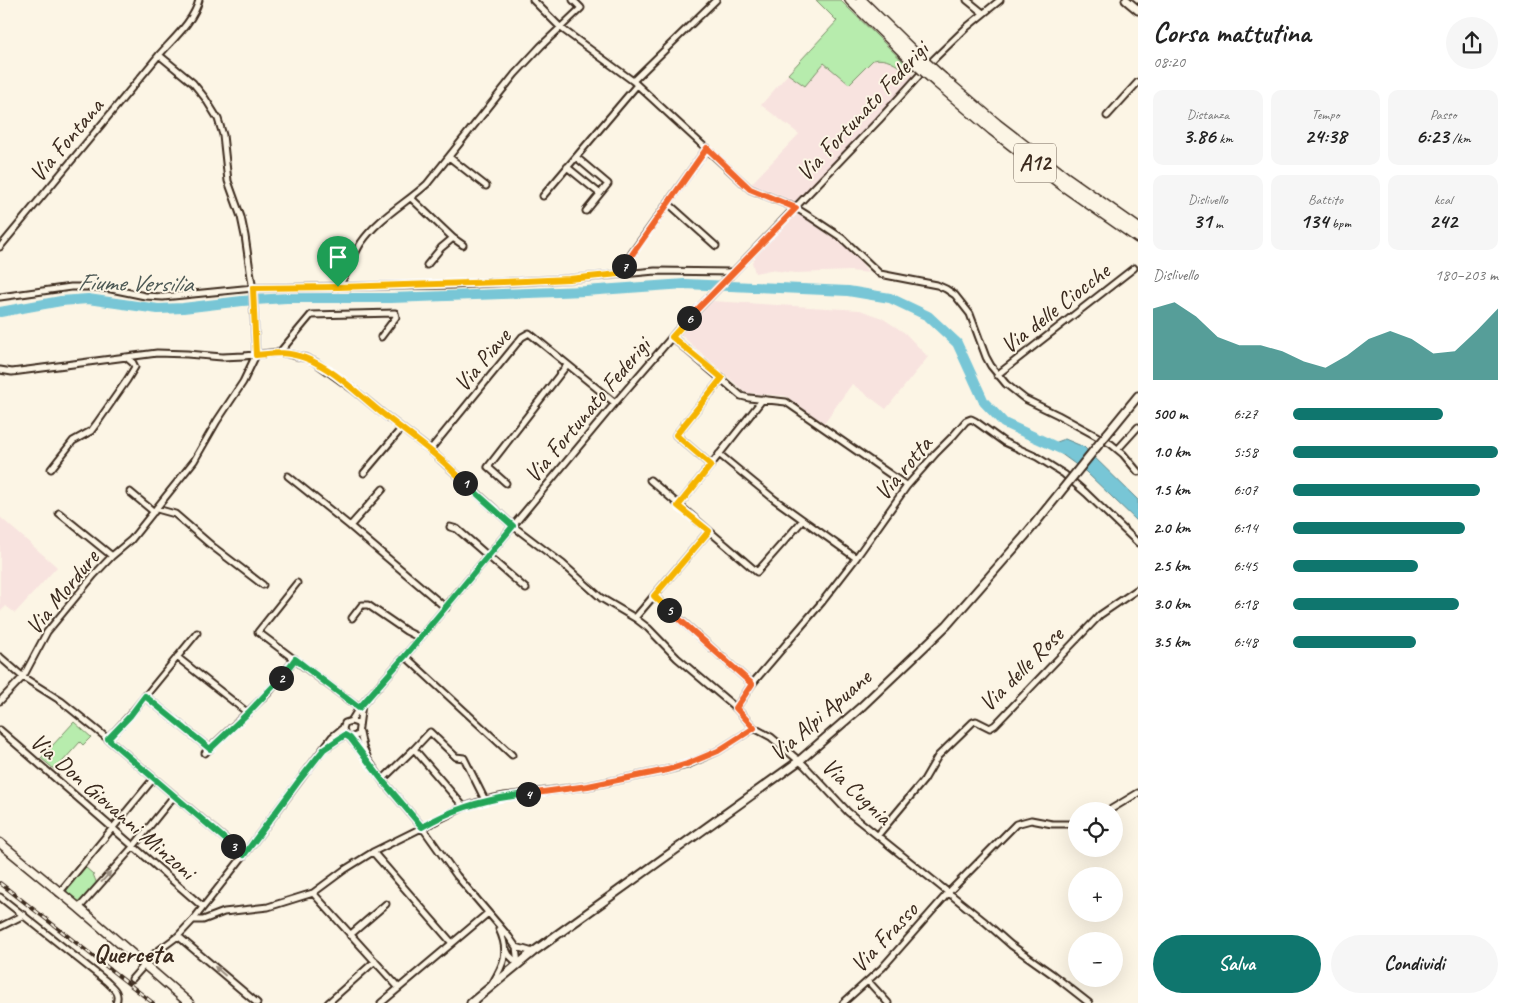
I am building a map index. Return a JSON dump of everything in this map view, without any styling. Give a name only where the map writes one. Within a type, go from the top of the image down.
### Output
[{"type":"highway","name":"A12","points":[[850,0],[940,80],[992,130],[1062,185],[1138,238]]},
{"type":"highway","name":"A12","points":[[861,0],[912,55]]},
{"type":"highway","name":"A12","points":[[940,80],[1067,178],[1138,228]]},
{"type":"main road","points":[[1126,0],[1138,10]]},
{"type":"main road","name":"Via Alpi Apuane","points":[[471,1003],[533,952],[798,761],[860,708],[947,625],[1024,537],[1138,396]]},
{"type":"main road","points":[[0,843],[189,1003]]},
{"type":"street","name":"Via Fontana","points":[[0,247],[185,26],[198,6],[199,0]]},
{"type":"street","name":"Via delle Ciocche","points":[[533,0],[562,28],[633,81],[750,189],[796,208],[842,238],[880,274],[936,286],[946,289],[955,295],[970,314],[986,357],[997,375],[1006,384],[1024,399],[1081,427],[1118,449],[1138,472]]},
{"type":"street","points":[[338,287],[360,244],[383,219],[412,198],[427,184],[515,74],[581,8],[573,0]]},
{"type":"street","points":[[633,81],[716,0]]},
{"type":"street","points":[[967,0],[983,13]]},
{"type":"street","name":"Via Fortunato Federigi","points":[[351,721],[361,706],[446,608],[615,403],[672,337],[796,208],[934,59],[983,13],[1000,0]]},
{"type":"street","name":"Via Mordure","points":[[0,701],[23,677],[46,632],[112,556],[131,540],[194,461],[217,420],[243,382],[256,355],[253,289],[241,217],[228,180],[223,136],[218,119],[193,83],[159,55]]},
{"type":"street","points":[[1107,116],[1138,82]]},
{"type":"street","points":[[543,196],[637,85]]},
{"type":"street","points":[[619,274],[707,148]]},
{"type":"street","points":[[576,156],[608,184],[586,211]]},
{"type":"street","points":[[450,157],[486,186]]},
{"type":"street","points":[[567,167],[599,193]]},
{"type":"street","points":[[412,198],[453,238],[463,245]]},
{"type":"street","points":[[668,203],[716,246]]},
{"type":"street","points":[[427,265],[441,248],[453,238]]},
{"type":"street","name":"Via delle Ciocche","points":[[997,375],[1134,268]]},
{"type":"street","points":[[0,297],[71,287],[95,287],[145,296],[163,297],[253,289],[512,282],[586,278],[655,271],[733,272]]},
{"type":"street","points":[[0,370],[12,372],[157,353],[222,357],[280,352],[311,315],[395,313],[396,317],[381,337]]},
{"type":"street","name":"Via Piave","points":[[430,450],[522,337],[528,333],[615,403]]},
{"type":"street","points":[[672,337],[741,396],[786,402],[907,486]]},
{"type":"street","name":"Via Cugnia","points":[[280,352],[306,358],[324,368],[430,450],[513,526],[563,564],[600,598],[635,618],[648,628],[677,658],[736,708],[754,728],[771,737],[798,761],[848,812],[1011,945],[1052,974],[1088,1003]]},
{"type":"street","points":[[50,468],[73,441],[91,430],[127,380],[135,366],[126,357]]},
{"type":"street","points":[[506,483],[488,467],[567,365]]},
{"type":"street","points":[[711,465],[676,435],[722,378]]},
{"type":"street","points":[[678,506],[763,400]]},
{"type":"street","name":"Via rotta","points":[[736,708],[752,684],[822,602],[856,558],[907,486],[966,421],[971,419],[976,421],[1004,442],[1037,457],[1064,474],[1138,542]]},
{"type":"street","points":[[1118,449],[1138,427]]},
{"type":"street","points":[[364,473],[401,428]]},
{"type":"street","points":[[719,454],[774,499],[856,558]]},
{"type":"street","points":[[288,476],[446,608]]},
{"type":"street","points":[[650,480],[757,572],[803,520]]},
{"type":"street","points":[[350,526],[382,489]]},
{"type":"street","points":[[130,492],[156,510],[174,514],[263,585]]},
{"type":"street","points":[[59,513],[112,556]]},
{"type":"street","points":[[450,527],[456,529],[526,589]]},
{"type":"street","points":[[635,618],[709,531]]},
{"type":"street","points":[[297,583],[258,632],[361,706],[360,732],[363,747],[369,761]]},
{"type":"street","name":"Via delle Rose","points":[[878,835],[924,780],[938,756],[973,722],[976,721],[990,728],[994,725],[1100,615],[1138,589]]},
{"type":"street","points":[[654,596],[752,684]]},
{"type":"street","points":[[352,618],[362,605],[368,605],[406,631],[420,638]]},
{"type":"street","points":[[108,739],[130,716],[197,633]]},
{"type":"street","points":[[405,656],[512,755]]},
{"type":"street","points":[[0,657],[23,677],[61,701],[108,739],[244,855]]},
{"type":"street","points":[[177,657],[248,713]]},
{"type":"street","points":[[145,696],[208,751],[278,682],[295,659]]},
{"type":"street","points":[[132,979],[155,953],[178,936],[193,920],[332,737],[345,723],[354,721],[359,725]]},
{"type":"street","points":[[342,728],[345,735],[350,738],[382,780],[422,827],[457,876],[516,947],[518,964]]},
{"type":"street","points":[[193,920],[203,920],[224,912],[268,907],[313,893],[373,852],[464,807],[506,796],[588,786],[667,770],[718,751],[754,728]]},
{"type":"street","name":"Via Don Giovanni Minzoni","points":[[0,730],[203,907]]},
{"type":"street","points":[[350,738],[356,737],[360,732]]},
{"type":"street","points":[[382,780],[430,732],[456,758],[464,758],[485,800]]},
{"type":"street","points":[[324,749],[345,735]]},
{"type":"street","points":[[414,750],[464,807]]},
{"type":"street","points":[[59,893],[154,778]]},
{"type":"street","points":[[1123,802],[1138,793]]},
{"type":"street","points":[[79,908],[174,796]]},
{"type":"street","name":"Via Frasso","points":[[843,1003],[882,968],[948,893],[1016,824],[1031,820],[1052,824],[1068,824]]},
{"type":"street","points":[[373,852],[452,943]]},
{"type":"street","points":[[313,893],[399,988]]},
{"type":"street","points":[[0,896],[106,981],[118,996],[116,1002]]},
{"type":"street","points":[[350,935],[386,904]]},
{"type":"street","points":[[382,1003],[488,913]]},
{"type":"street","points":[[0,927],[24,915]]},
{"type":"street","points":[[497,924],[509,955],[518,964]]},
{"type":"street","points":[[178,936],[257,1003]]},
{"type":"street","points":[[516,947],[533,952]]},
{"type":"street","points":[[489,988],[503,967],[506,949]]},
{"type":"street","points":[[328,1003],[375,961]]},
{"type":"street","points":[[868,982],[888,1003]]},
{"type":"shaded area","points":[[879,59],[893,62],[906,71],[909,70],[916,78],[793,204],[761,191],[751,184],[799,134],[761,105],[788,74],[805,86],[824,63],[849,84],[873,60]]},
{"type":"shaded area","points":[[798,214],[853,253],[869,273],[851,271],[795,273],[770,270],[755,273],[752,262],[760,250]]},
{"type":"shaded area","points":[[712,301],[860,310],[882,318],[905,333],[928,357],[886,409],[852,384],[824,423],[786,396],[746,393],[680,334]]},
{"type":"shaded area","points":[[0,517],[57,567],[15,613],[6,606],[0,612]]},
{"type":"green space","points":[[816,0],[840,0],[912,70],[906,71],[886,60],[873,60],[849,84],[824,63],[805,86],[788,74],[837,21]]},
{"type":"green space","points":[[74,722],[91,737],[83,745],[80,742],[55,770],[41,758]]},
{"type":"green space","points":[[85,867],[93,874],[97,884],[79,902],[67,890]]},
{"type":"water","points":[[1065,439],[1084,447],[1138,500],[1138,522],[1086,472],[1049,445]]},
{"type":"waterway","name":"Fiume Versilia","points":[[0,312],[61,301],[88,299],[158,309],[286,298],[391,298],[585,291],[685,284],[848,291],[890,298],[928,316],[957,343],[984,402],[1004,423],[1063,450]]},
{"type":"railway","points":[[0,883],[153,1003]]},
{"type":"district","name":"Querceta","points":[[133,953]]},
{"type":"route","points":[[707,148],[750,189],[796,208],[672,337],[722,378],[676,435],[711,465],[678,506],[709,531],[654,596],[752,684],[736,708],[754,728],[718,751],[667,770],[566,790],[485,800],[464,807],[422,827],[382,780],[350,738],[345,735],[324,749],[244,855],[108,739],[130,716],[145,696],[210,749],[269,692],[295,659],[359,708],[405,656],[513,526],[430,450],[315,362],[296,355],[280,352],[256,355],[253,288],[338,287],[594,278],[619,274],[707,148]]}]
